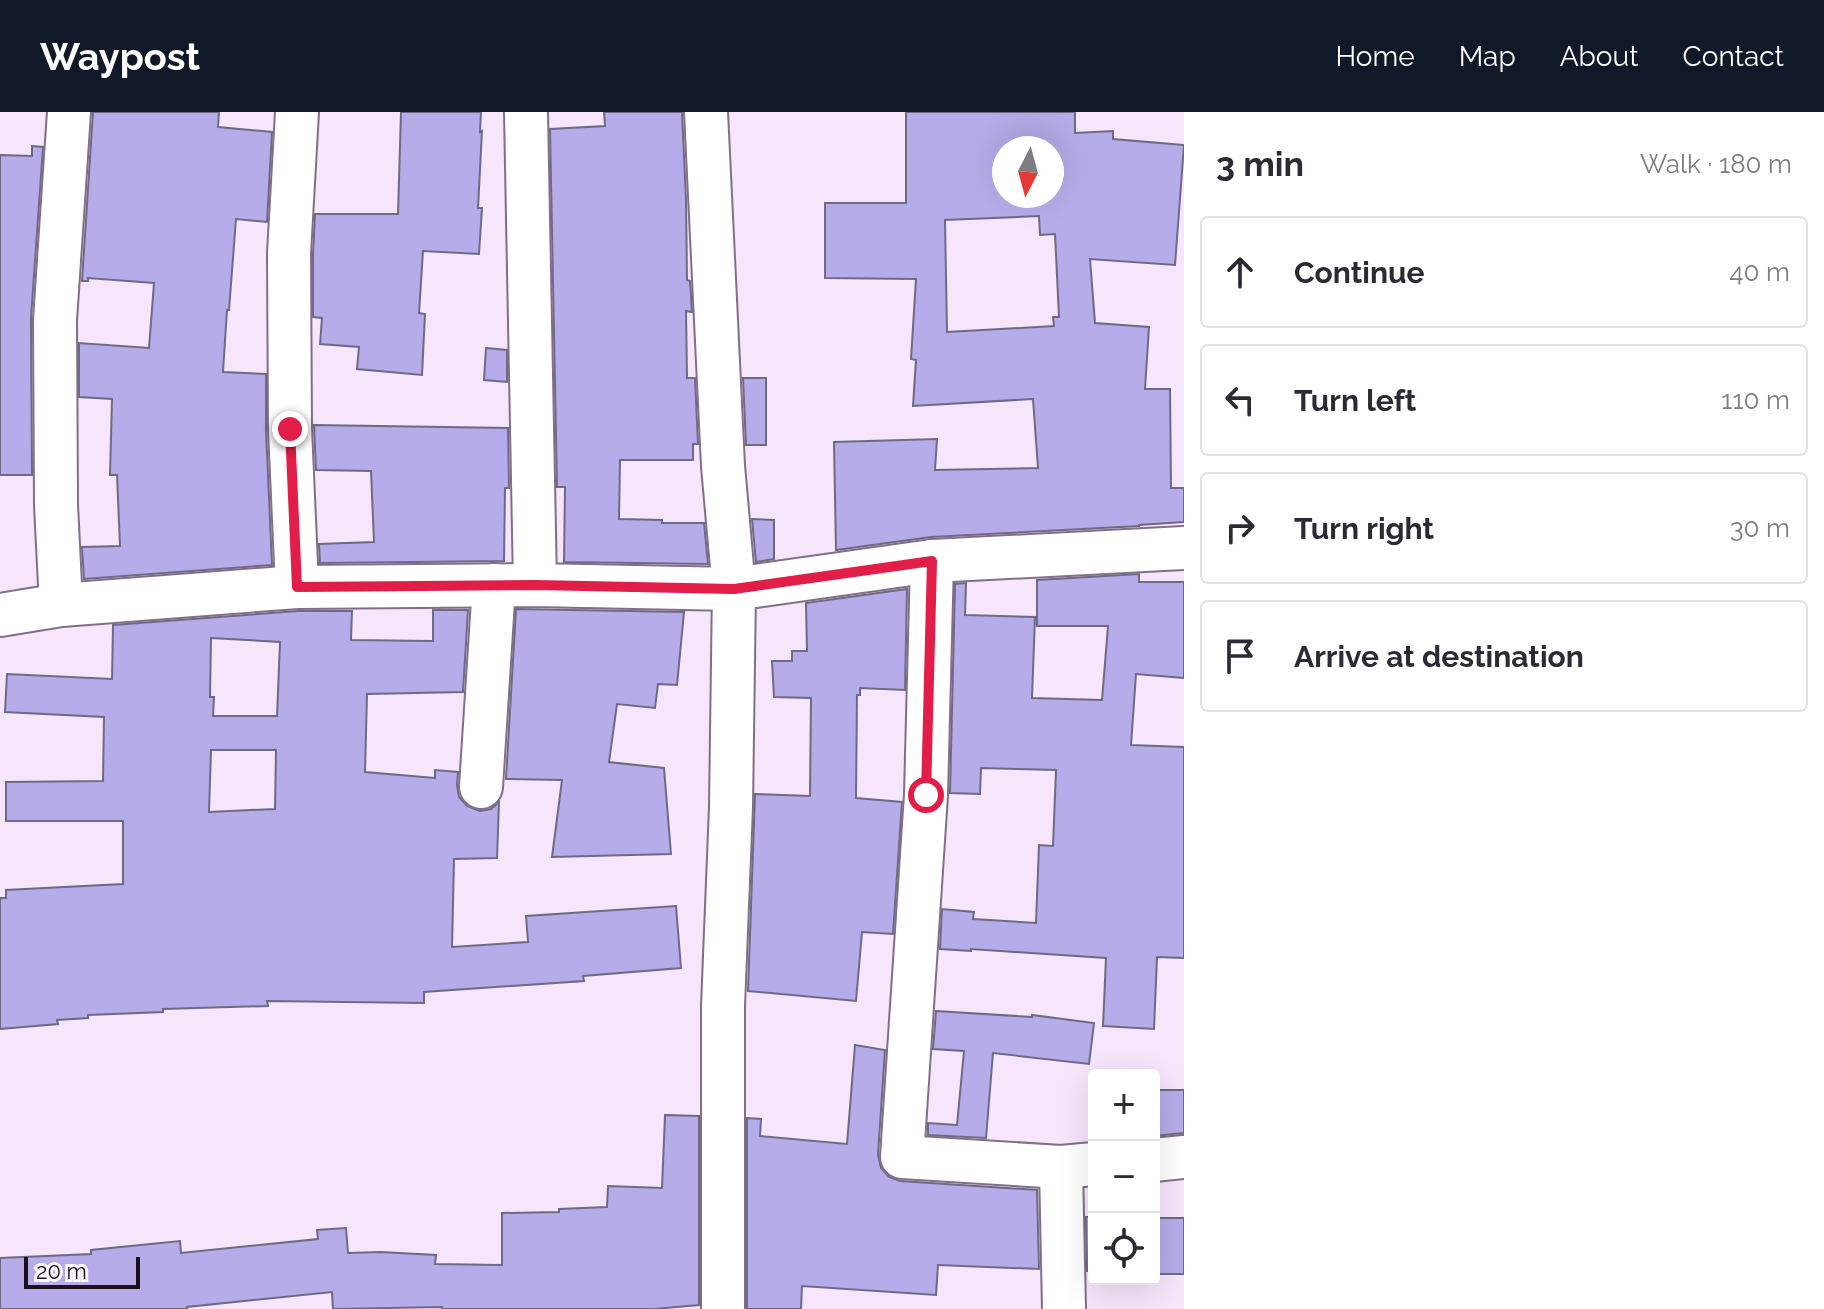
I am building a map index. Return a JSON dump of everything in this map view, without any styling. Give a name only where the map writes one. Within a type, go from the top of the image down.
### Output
[{"type":"street","points":[[61,605],[56,505],[55,320],[69,112]]},
{"type":"street","points":[[297,112],[289,282],[290,429],[297,587]]},
{"type":"street","points":[[526,112],[535,585]]},
{"type":"street","points":[[706,112],[723,466],[734,589],[731,807],[723,1006],[723,1309]]},
{"type":"street","points":[[0,615],[61,605],[297,587],[535,585],[734,589],[932,561],[1184,548]]},
{"type":"street","points":[[932,561],[926,795],[902,1157],[1078,1166],[1064,1309]]},
{"type":"street","points":[[481,787],[494,585]]},
{"type":"street","points":[[1160,1159],[1184,1157]]},
{"type":"building","points":[[93,112],[219,112],[218,127],[272,132],[267,222],[236,219],[223,372],[266,374],[272,565],[84,579],[82,547],[120,546],[117,475],[110,475],[112,399],[79,397],[79,343],[149,348],[154,283],[88,278],[88,281],[82,281]]},
{"type":"building","points":[[401,112],[481,112],[479,254],[423,251],[419,313],[425,314],[422,375],[357,369],[359,347],[320,344],[322,318],[313,317],[315,214],[398,214]]},
{"type":"building","points":[[604,112],[682,112],[687,280],[690,281],[692,312],[686,311],[687,378],[695,378],[698,444],[693,444],[693,460],[620,460],[619,519],[704,523],[708,564],[564,562],[565,487],[557,487],[550,129],[605,126]]},
{"type":"building","points":[[906,112],[1075,112],[1075,133],[1113,131],[1113,139],[1184,145],[1175,265],[1090,259],[1095,323],[1149,327],[1145,389],[1170,389],[1171,488],[1184,488],[1184,522],[931,537],[836,550],[834,442],[937,439],[935,470],[1038,468],[1033,399],[913,406],[916,360],[911,359],[916,279],[825,278],[825,203],[906,203]],"holes":[[[1039,216],[1040,235],[1055,234],[1059,317],[1053,317],[1054,326],[947,332],[945,220]]]},
{"type":"building","points":[[32,146],[43,147],[31,318],[32,475],[0,475],[0,155],[32,156]]},
{"type":"building","points":[[486,348],[507,350],[507,382],[484,380]]},
{"type":"building","points":[[743,378],[766,378],[766,445],[746,445]]},
{"type":"building","points":[[314,425],[508,428],[509,488],[505,488],[504,561],[320,563],[319,544],[374,542],[371,471],[316,470]]},
{"type":"building","points":[[752,519],[774,520],[774,559],[756,562]]},
{"type":"building","points":[[1139,574],[1139,582],[1184,582],[1184,678],[1136,674],[1131,745],[1184,747],[1184,958],[1157,957],[1154,1029],[1103,1026],[1106,958],[940,949],[942,909],[974,912],[973,919],[1036,923],[1039,845],[1053,846],[1056,770],[981,768],[980,794],[950,793],[955,584],[966,583],[965,615],[1035,617],[1032,698],[1102,700],[1108,626],[1037,626],[1037,580]]},
{"type":"building","points":[[907,589],[905,690],[860,688],[860,695],[857,695],[856,798],[902,802],[893,934],[862,932],[856,1001],[748,991],[755,794],[810,796],[811,698],[774,697],[772,661],[792,661],[792,651],[807,651],[806,603]]},
{"type":"building","points":[[516,609],[684,612],[677,685],[658,684],[655,708],[617,704],[609,762],[664,768],[671,854],[552,857],[562,780],[506,779]]},
{"type":"building","points":[[433,610],[468,610],[463,692],[367,694],[365,772],[435,778],[435,770],[458,772],[459,797],[467,806],[480,811],[491,809],[499,802],[497,858],[454,859],[452,947],[528,942],[526,916],[676,906],[681,968],[583,976],[584,981],[424,992],[424,1003],[267,1001],[268,1006],[88,1015],[88,1018],[57,1020],[58,1024],[0,1029],[0,898],[6,898],[6,890],[123,884],[123,821],[6,821],[6,782],[103,781],[104,717],[5,712],[7,674],[112,679],[113,625],[298,611],[352,611],[351,640],[433,641]],"holes":[[[211,638],[280,642],[277,716],[213,716],[214,697],[210,697]],[[211,750],[276,750],[275,809],[209,812]]]},
{"type":"building","points":[[936,1011],[1032,1015],[1094,1023],[1089,1064],[993,1053],[986,1138],[928,1135],[928,1123],[957,1125],[964,1051],[933,1049]]},
{"type":"building","points":[[855,1045],[885,1050],[878,1155],[881,1168],[889,1177],[900,1181],[1037,1190],[1039,1269],[938,1265],[936,1295],[802,1286],[801,1309],[747,1309],[747,1118],[761,1119],[760,1136],[847,1144]]},
{"type":"building","points":[[1160,1090],[1184,1090],[1184,1133],[1160,1135]]},
{"type":"building","points":[[665,1115],[699,1116],[699,1305],[654,1309],[333,1309],[332,1292],[187,1309],[0,1309],[0,1258],[91,1254],[91,1250],[180,1241],[181,1253],[318,1239],[317,1230],[346,1228],[348,1253],[436,1255],[435,1264],[502,1265],[502,1213],[607,1207],[608,1186],[662,1188]]},
{"type":"building","points":[[1086,1217],[1088,1217],[1088,1271]]},
{"type":"building","points":[[1160,1218],[1184,1218],[1184,1274],[1160,1274]]},
{"type":"route","points":[[290,429],[297,587],[535,585],[734,589],[932,561],[926,795]]}]
